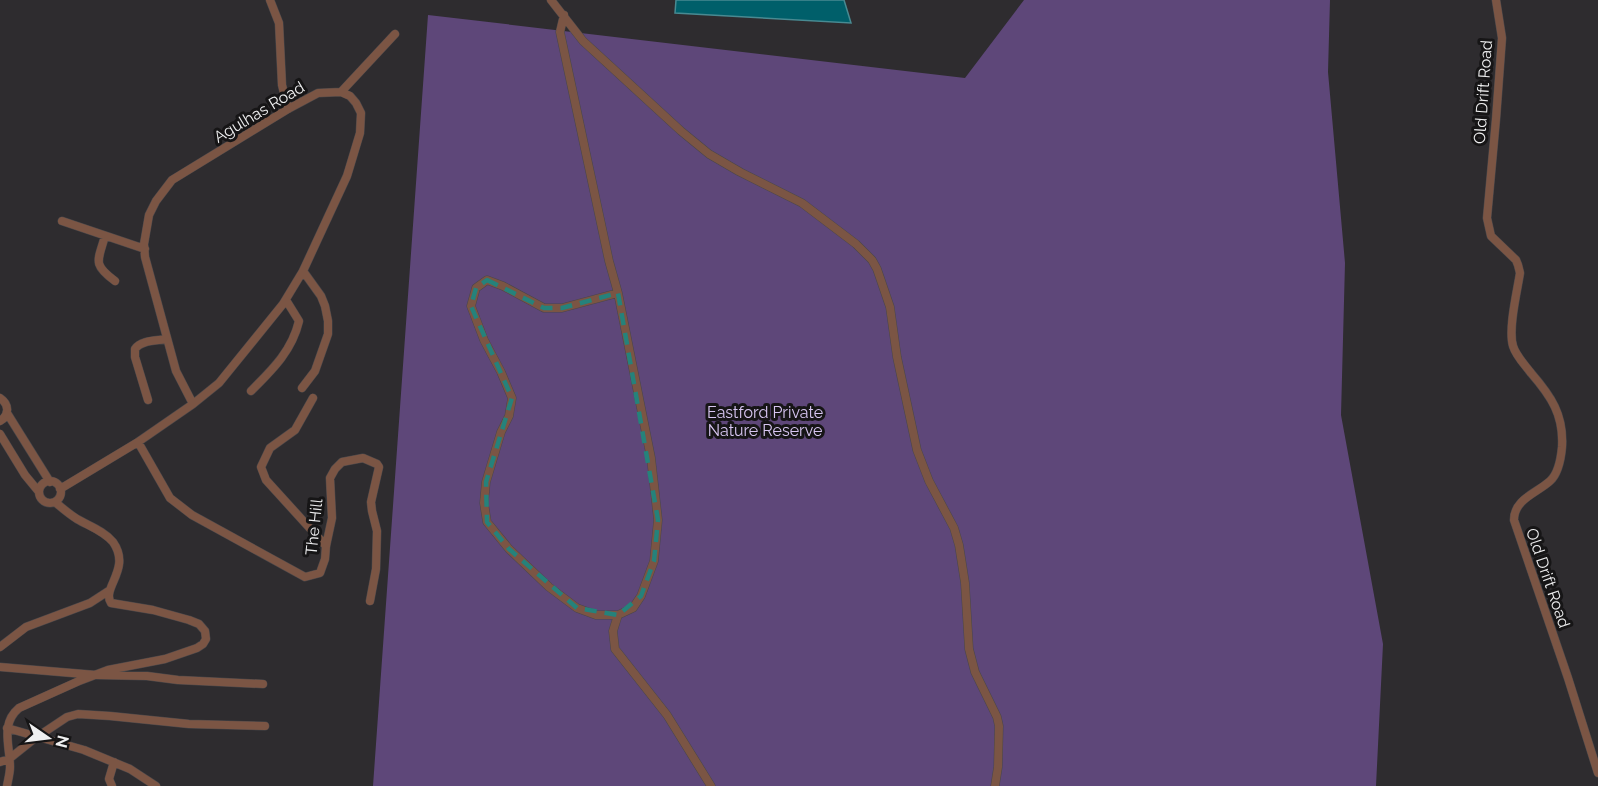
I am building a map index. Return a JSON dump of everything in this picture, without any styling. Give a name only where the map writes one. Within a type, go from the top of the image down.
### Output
[{"type":"street","points":[[270,0],[279,23],[282,85],[288,109]]},
{"type":"street","points":[[551,0],[583,41],[681,131],[710,154],[740,172],[802,203],[856,244],[878,269],[890,307],[897,357],[917,450],[929,481],[954,528],[959,545],[965,583],[969,649],[975,672],[997,717],[999,726],[999,767],[995,786]]},
{"type":"street","name":"Old Drift Road","points":[[1496,0],[1502,38],[1487,205],[1488,229],[1491,236],[1516,260],[1520,273],[1511,333],[1513,347],[1554,403],[1562,431],[1562,447],[1556,472],[1551,481],[1522,501],[1514,513],[1514,520],[1598,774]]},
{"type":"street","points":[[564,15],[560,32],[609,261],[618,293],[651,458],[658,520],[654,561],[641,596],[633,608],[618,615],[596,615],[577,608],[549,587],[509,549],[487,522],[484,503],[486,482],[501,432],[509,416],[512,398],[484,340],[471,306],[476,288],[487,280],[544,308],[562,308],[618,293]]},
{"type":"street","points":[[60,489],[138,442],[219,383],[286,300],[303,271],[347,176],[360,133],[360,113],[356,103],[350,96],[341,92],[395,34]]},
{"type":"street","name":"Agulhas Road","points":[[192,404],[176,371],[145,257],[149,215],[159,195],[172,180],[318,93],[341,92]]},
{"type":"street","points":[[62,221],[145,249]]},
{"type":"street","points":[[105,236],[99,255],[99,266],[115,281]]},
{"type":"street","points":[[302,388],[315,371],[326,341],[328,321],[321,296],[303,271]]},
{"type":"street","points":[[251,391],[278,364],[296,334],[299,321],[286,300]]},
{"type":"street","points":[[148,400],[135,357],[135,349],[142,343],[167,339]]},
{"type":"street","points":[[0,398],[6,404],[7,413],[51,482],[60,489],[59,498],[55,502],[44,501],[0,434]]},
{"type":"street","points":[[313,398],[295,430],[270,448],[261,467],[266,480],[326,546]]},
{"type":"street","points":[[0,421],[7,413]]},
{"type":"street","name":"The Hill","points":[[138,442],[170,498],[192,514],[305,577],[320,573],[325,560],[332,518],[330,478],[335,469],[342,462],[363,458],[377,464],[379,467],[371,502],[377,531],[376,569],[370,601]]},
{"type":"street","points":[[39,492],[44,483],[51,482]]},
{"type":"street","points":[[7,786],[9,759],[7,728],[10,717],[19,708],[108,670],[165,658],[197,648],[206,639],[205,631],[199,624],[189,620],[153,610],[111,603],[108,595],[118,571],[117,549],[105,534],[66,512],[55,502]]},
{"type":"street","points":[[0,647],[26,627],[90,603],[110,590]]},
{"type":"street","points":[[618,615],[613,631],[615,650],[668,715],[711,786]]},
{"type":"street","points":[[0,667],[263,684]]},
{"type":"street","points":[[0,762],[9,759],[67,717],[78,714],[189,723],[265,726]]},
{"type":"street","points":[[7,728],[84,750],[130,769],[156,786]]},
{"type":"street","points":[[112,786],[109,779],[114,762]]},
{"type":"highlighted area","points":[[487,280],[544,308],[562,308],[618,293],[658,520],[654,561],[641,596],[618,615],[577,608],[509,549],[487,522],[486,482],[512,398],[471,306],[476,288]]},
{"type":"green space","name":"Eastford Private Nature Reserve","points":[[1024,0],[1330,0],[1328,72],[1345,263],[1341,415],[1383,644],[1376,786],[373,786],[428,15],[965,78]]},
{"type":"water","points":[[676,0],[844,0],[851,23],[675,13]]}]
